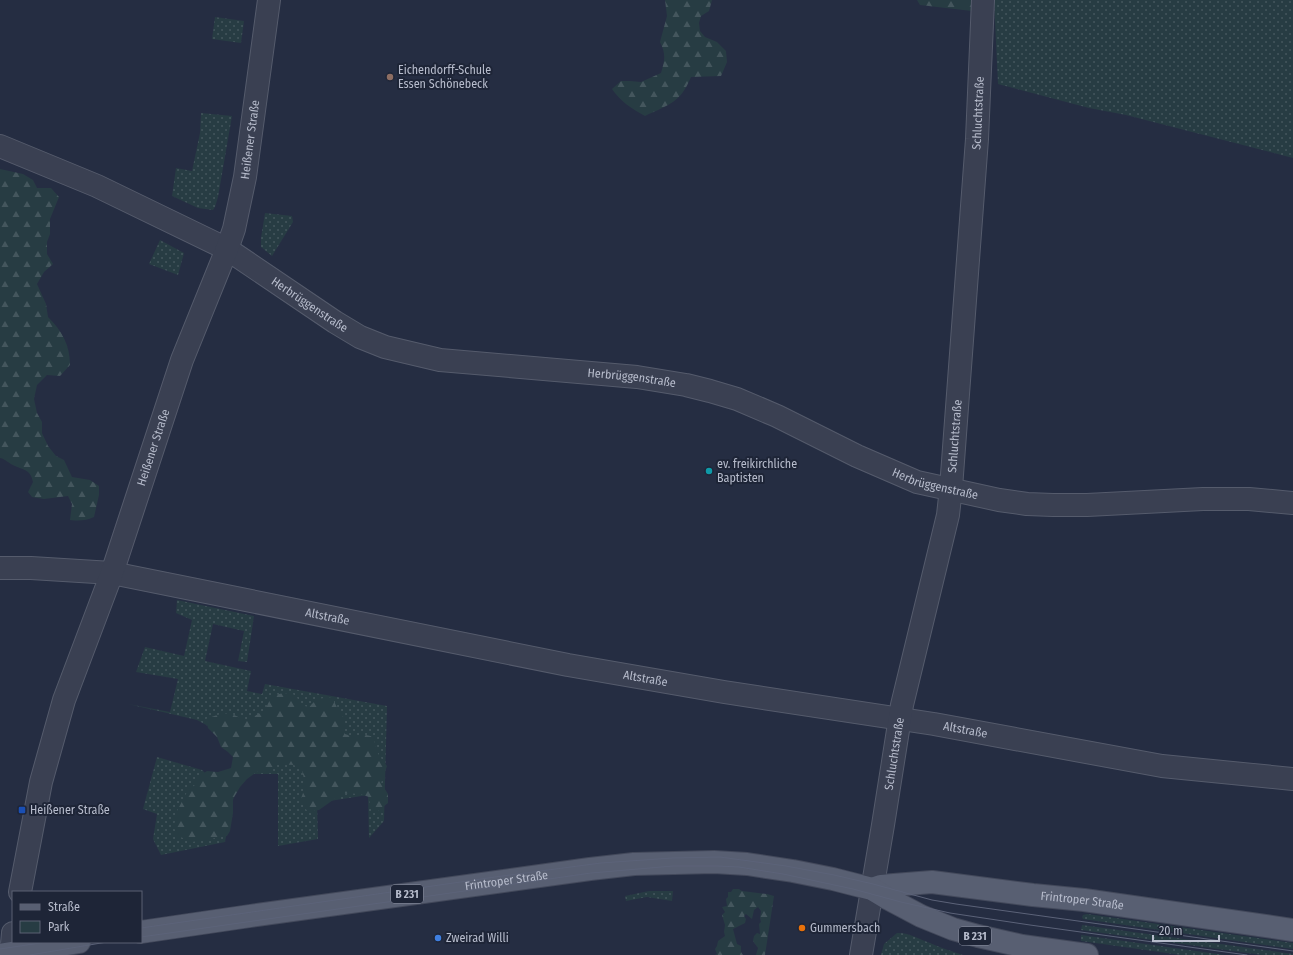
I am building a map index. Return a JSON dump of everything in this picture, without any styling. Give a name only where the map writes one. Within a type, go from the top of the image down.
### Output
[{"type":"main road","name":"Frintroper Straße","points":[[142,932],[634,864],[714,862],[748,864],[833,879],[872,889],[921,916],[953,929],[1022,946],[1087,955]]},
{"type":"main road","name":"Frintroper Straße","points":[[872,889],[881,886],[932,882],[1084,900],[1293,930]]},
{"type":"main road","points":[[9,949],[69,943]]},
{"type":"street","name":"Heißener Straße","points":[[20,891],[40,788],[52,739],[64,700],[112,572],[182,360],[234,229],[245,177],[269,0]]},
{"type":"street","name":"Schluchtstraße","points":[[862,955],[899,718],[948,516],[976,147],[983,0]]},
{"type":"street","name":"Herbrüggenstraße","points":[[0,146],[97,186],[227,249],[335,322],[360,336],[385,347],[440,360],[637,377],[680,384],[710,391],[737,399],[777,416],[857,456],[917,482],[951,488],[1000,500],[1027,504],[1053,505],[1087,505],[1203,498],[1249,499],[1293,503]]},
{"type":"street","name":"Altstraße","points":[[0,568],[112,572],[568,665],[724,692],[899,718],[1162,766],[1293,779]]},
{"type":"street","points":[[74,955],[89,943]]},
{"type":"green space","points":[[665,0],[712,0],[709,11],[701,16],[699,23],[700,31],[705,37],[717,42],[726,51],[727,62],[721,76],[691,77],[687,86],[678,98],[668,105],[645,116],[635,111],[612,89],[621,81],[641,82],[661,73],[664,57],[660,42],[667,16]]},
{"type":"green space","points":[[917,0],[985,0],[972,11],[920,5]]},
{"type":"green space","points":[[994,0],[1293,0],[1293,158],[998,84]]},
{"type":"green space","points":[[215,17],[244,21],[241,43],[212,39]]},
{"type":"green space","points":[[201,113],[232,116],[218,197],[213,210],[198,208],[172,196],[176,168],[192,171],[200,133]]},
{"type":"green space","points":[[0,169],[23,174],[33,180],[37,188],[51,188],[59,197],[50,219],[50,234],[47,242],[47,254],[53,264],[44,272],[37,284],[46,304],[48,317],[61,333],[67,345],[70,365],[60,376],[47,375],[37,385],[34,399],[37,413],[42,422],[42,433],[48,446],[56,456],[64,460],[72,477],[90,480],[99,486],[99,495],[94,517],[88,519],[79,521],[70,520],[72,504],[68,496],[44,499],[32,497],[28,492],[33,482],[31,475],[0,458]]},
{"type":"green space","points":[[265,213],[292,216],[293,222],[272,256],[261,247]]},
{"type":"green space","points":[[160,240],[184,253],[178,275],[149,264]]},
{"type":"green space","points":[[177,600],[254,616],[247,662],[238,661],[244,631],[213,624],[205,661],[251,671],[247,691],[262,694],[265,684],[387,706],[384,821],[369,838],[368,795],[317,803],[318,839],[278,846],[278,774],[238,774],[225,842],[161,855],[153,839],[157,814],[143,809],[157,757],[202,770],[206,774],[231,775],[237,755],[219,732],[197,720],[128,704],[170,712],[178,679],[136,672],[145,647],[184,656],[192,620],[176,613]]},
{"type":"green space","points":[[283,693],[295,695],[300,705],[309,707],[317,699],[332,697],[339,712],[343,716],[345,734],[351,736],[366,735],[375,737],[376,749],[387,766],[381,783],[388,794],[388,803],[377,812],[370,807],[369,797],[360,794],[343,793],[319,810],[308,812],[300,801],[304,786],[302,771],[294,765],[276,764],[272,771],[258,771],[247,779],[240,787],[233,799],[233,813],[230,831],[227,836],[192,842],[176,835],[174,826],[177,811],[188,790],[195,785],[198,777],[207,771],[218,772],[231,768],[233,757],[221,747],[217,737],[208,728],[206,719],[217,715],[230,714],[245,721],[266,710],[268,703],[272,698]]},
{"type":"green space","points":[[733,889],[774,896],[765,955],[756,955],[758,948],[753,941],[754,936],[757,933],[760,934],[759,924],[761,922],[761,911],[758,907],[754,910],[752,919],[746,914],[744,916],[746,919],[745,923],[733,929],[737,944],[741,946],[741,952],[743,955],[715,955],[717,954],[715,949],[718,941],[725,936],[725,925],[722,915],[725,912],[722,907],[727,906],[726,899],[728,897],[728,892],[731,892]]},
{"type":"green space","points":[[649,891],[673,891],[672,901],[647,897],[626,901],[625,896]]},
{"type":"green space","points":[[1087,914],[1293,943],[1293,949],[1083,919],[1083,915]]},
{"type":"green space","points":[[1082,925],[1293,955],[1262,955],[1081,930]]},
{"type":"green space","points":[[897,933],[909,935],[963,955],[881,955],[884,944]]},
{"type":"green space","points":[[1081,935],[1225,955],[1181,955],[1081,941]]},
{"type":"tram line","points":[[142,928],[601,863],[672,858],[720,857],[786,866],[834,875],[932,900],[956,904],[1293,951]]},
{"type":"tram line","points":[[142,937],[591,873],[673,866],[718,866],[739,867],[783,874],[853,889],[950,913],[1247,955]]},
{"type":"tram line","points":[[0,949],[40,943]]},
{"type":"tram line","points":[[30,955],[101,943]]},
{"type":"place","name":"Eichendorff-Schule Essen Schönebeck","points":[[390,77]]},
{"type":"place","name":"ev. freikirchliche Baptisten","points":[[709,471]]},
{"type":"place","name":"Heißener Straße","points":[[22,810]]},
{"type":"place","name":"Gummersbach","points":[[802,928]]},
{"type":"place","name":"Zweirad Willi","points":[[438,938]]}]
